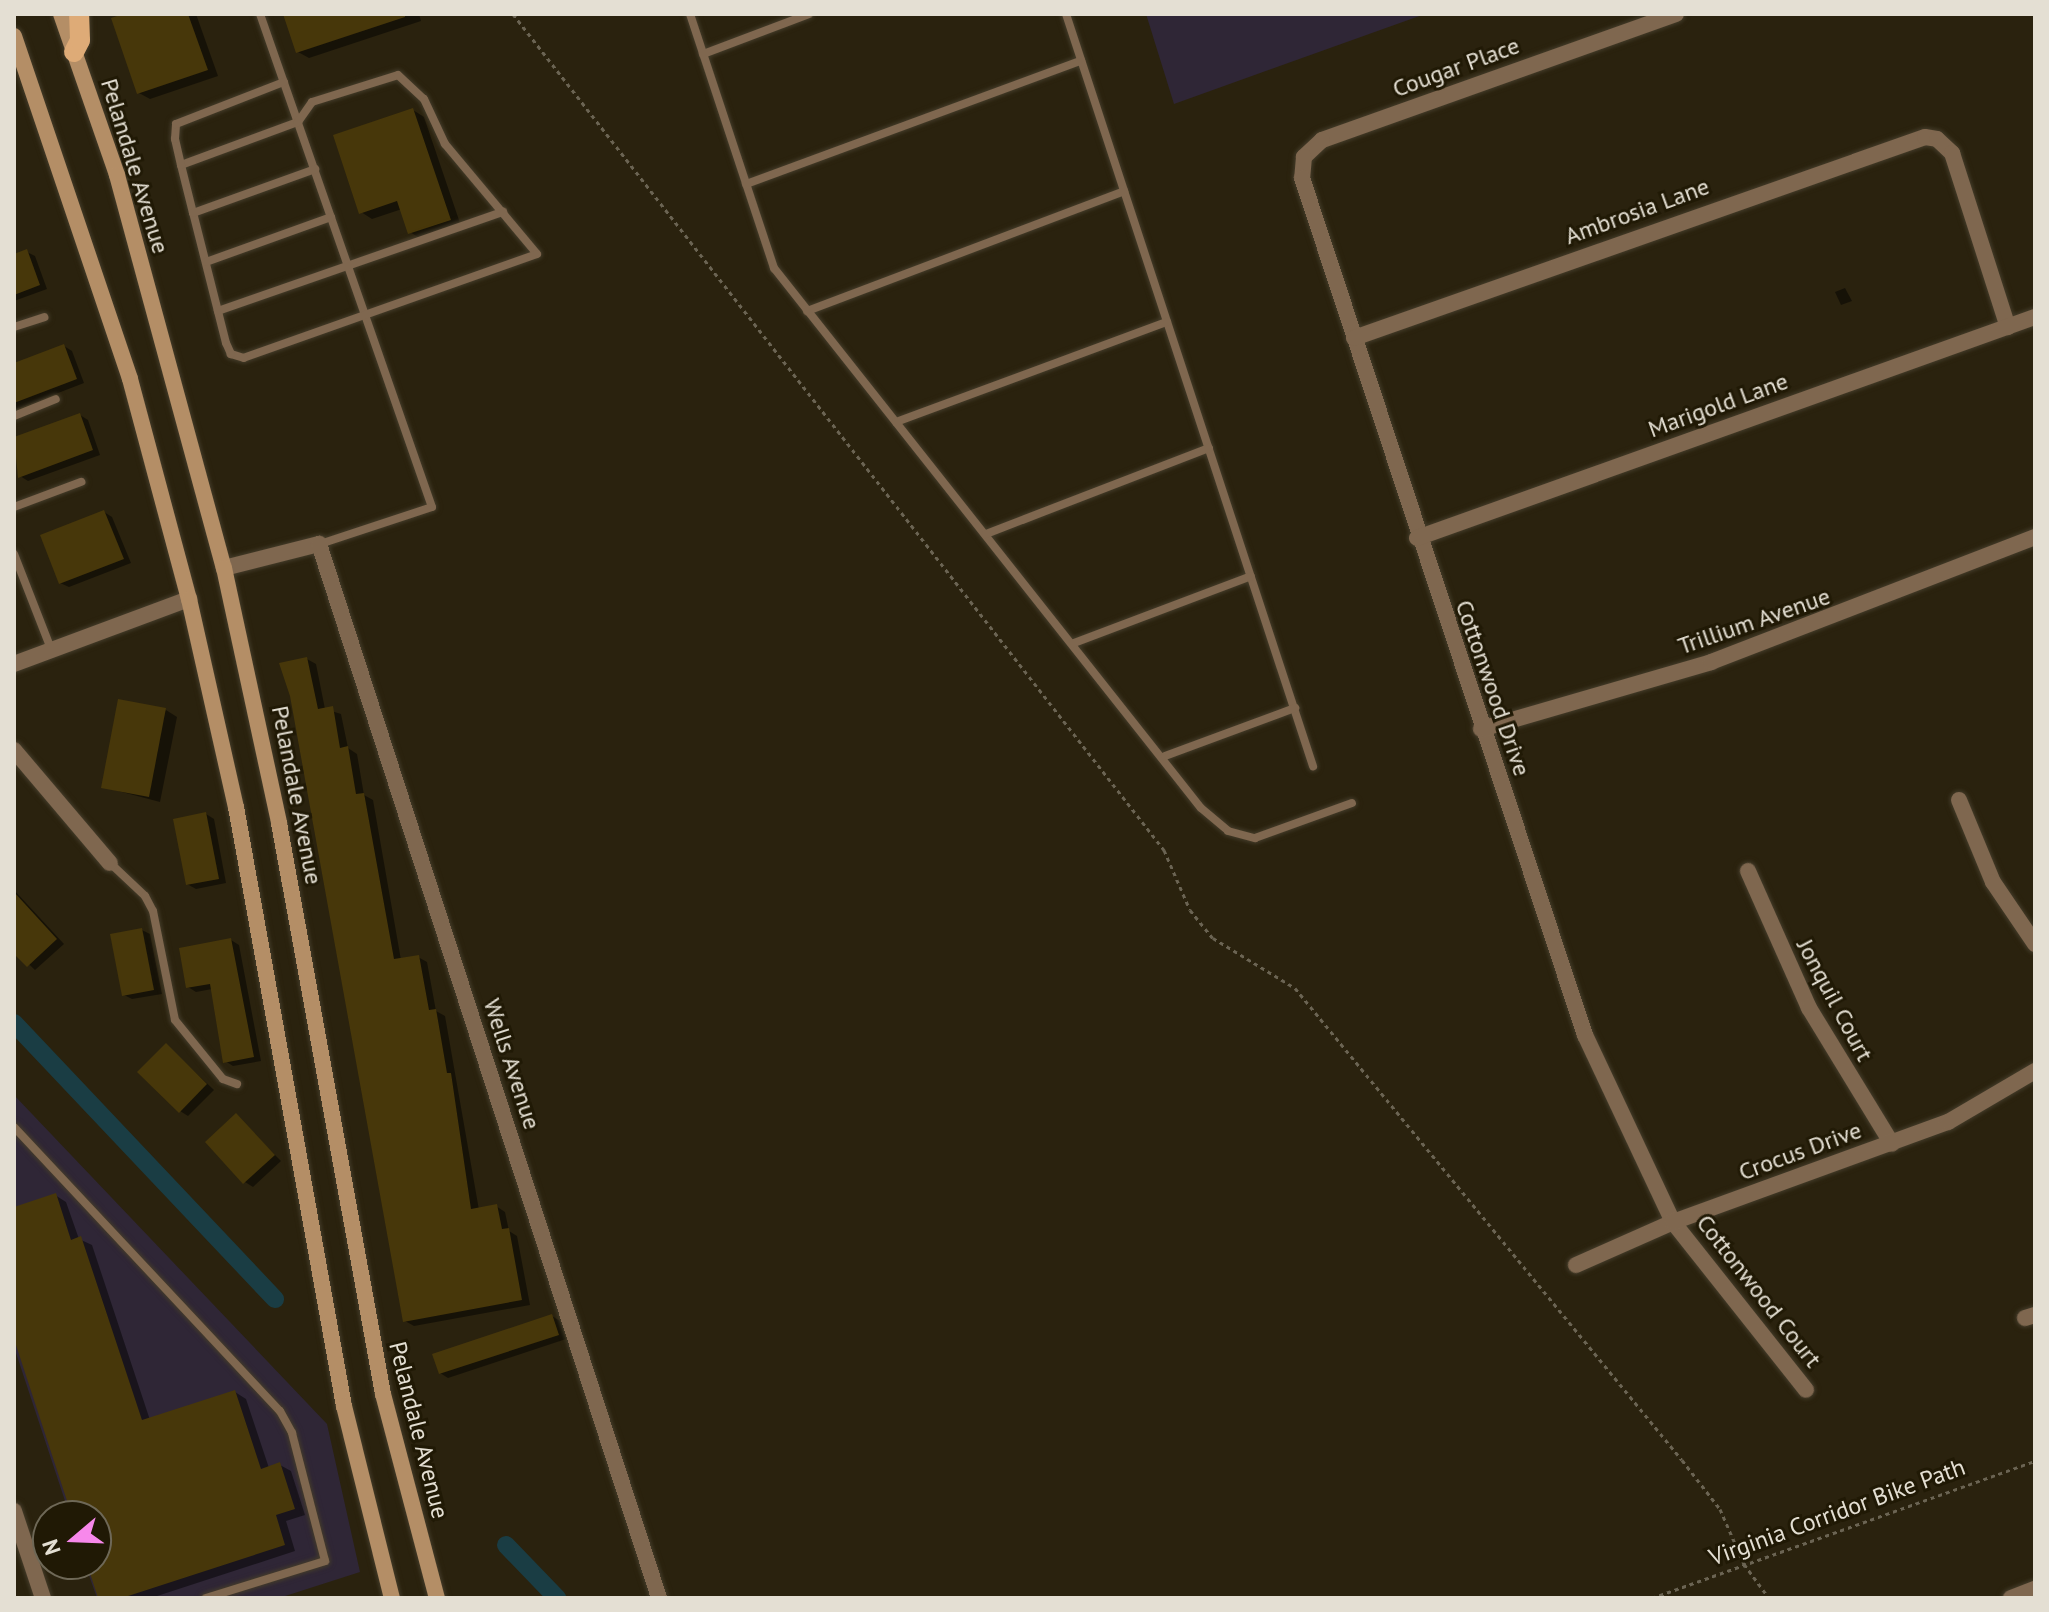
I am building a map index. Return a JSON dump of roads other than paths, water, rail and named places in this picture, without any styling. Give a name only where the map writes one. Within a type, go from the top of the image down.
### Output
[{"type":"main road","name":"Pelandale Avenue","points":[[61,14],[117,175],[224,568],[279,823],[383,1394],[437,1598]]},
{"type":"main road","points":[[74,52],[80,40],[79,14]]},
{"type":"main road","points":[[14,36],[130,379],[189,599],[236,807],[344,1406],[392,1598]]},
{"type":"street","name":"Cougar Place","points":[[1304,157],[1322,140],[1676,14]]},
{"type":"street","name":"Ambrosia Lane","points":[[1354,338],[1913,138],[1937,139],[1952,153],[2008,327]]},
{"type":"street","name":"Cottonwood Drive","points":[[1304,157],[1302,178],[1417,538],[1585,1035],[1673,1222]]},
{"type":"street","name":"Marigold Lane","points":[[1417,538],[2035,317]]},
{"type":"street","name":"Trillium Avenue","points":[[1481,729],[1711,662],[2035,537]]},
{"type":"street","points":[[224,568],[319,544]]},
{"type":"street","name":"Wells Avenue","points":[[319,544],[659,1598]]},
{"type":"street","points":[[14,664],[189,599]]},
{"type":"street","points":[[14,750],[110,863]]},
{"type":"street","points":[[1959,800],[1993,882],[2035,944]]},
{"type":"street","name":"Jonquil Court","points":[[1748,871],[1809,1008],[1892,1144]]},
{"type":"street","name":"Crocus Drive","points":[[1576,1265],[1673,1222],[1892,1144],[1981,1107],[2035,1071]]},
{"type":"street","name":"Cottonwood Court","points":[[1673,1222],[1806,1390]]},
{"type":"street","points":[[14,1511],[38,1597]]},
{"type":"street","points":[[2011,1598],[2035,1589]]},
{"type":"lane","points":[[260,14],[432,507],[319,544]]},
{"type":"lane","points":[[690,14],[774,268],[1165,756],[1201,808],[1236,834],[1255,838],[1352,803]]},
{"type":"lane","points":[[703,54],[809,14]]},
{"type":"lane","points":[[1066,14],[1313,766]]},
{"type":"lane","points":[[746,184],[1081,61]]},
{"type":"lane","points":[[181,165],[298,122],[312,102],[398,75],[424,99],[445,144],[537,254],[244,358],[231,354],[181,165],[176,124],[284,82]]},
{"type":"lane","points":[[193,213],[315,169]]},
{"type":"lane","points":[[807,311],[1124,191]]},
{"type":"lane","points":[[218,311],[503,212]]},
{"type":"lane","points":[[206,262],[331,217]]},
{"type":"lane","points":[[14,327],[44,317]]},
{"type":"lane","points":[[896,422],[1167,322]]},
{"type":"lane","points":[[14,416],[56,399]]},
{"type":"lane","points":[[986,534],[1209,448]]},
{"type":"lane","points":[[14,507],[81,482]]},
{"type":"lane","points":[[14,554],[51,650]]},
{"type":"lane","points":[[1074,643],[1251,576]]},
{"type":"lane","points":[[1165,756],[1295,708]]},
{"type":"lane","points":[[110,863],[145,896],[153,911],[175,1020],[223,1079],[237,1084]]},
{"type":"lane","points":[[14,1127],[259,1388],[292,1433],[325,1561],[206,1598]]},
{"type":"waterway","points":[[14,1023],[275,1299]]},
{"type":"waterway","points":[[506,1545],[557,1598]]}]
